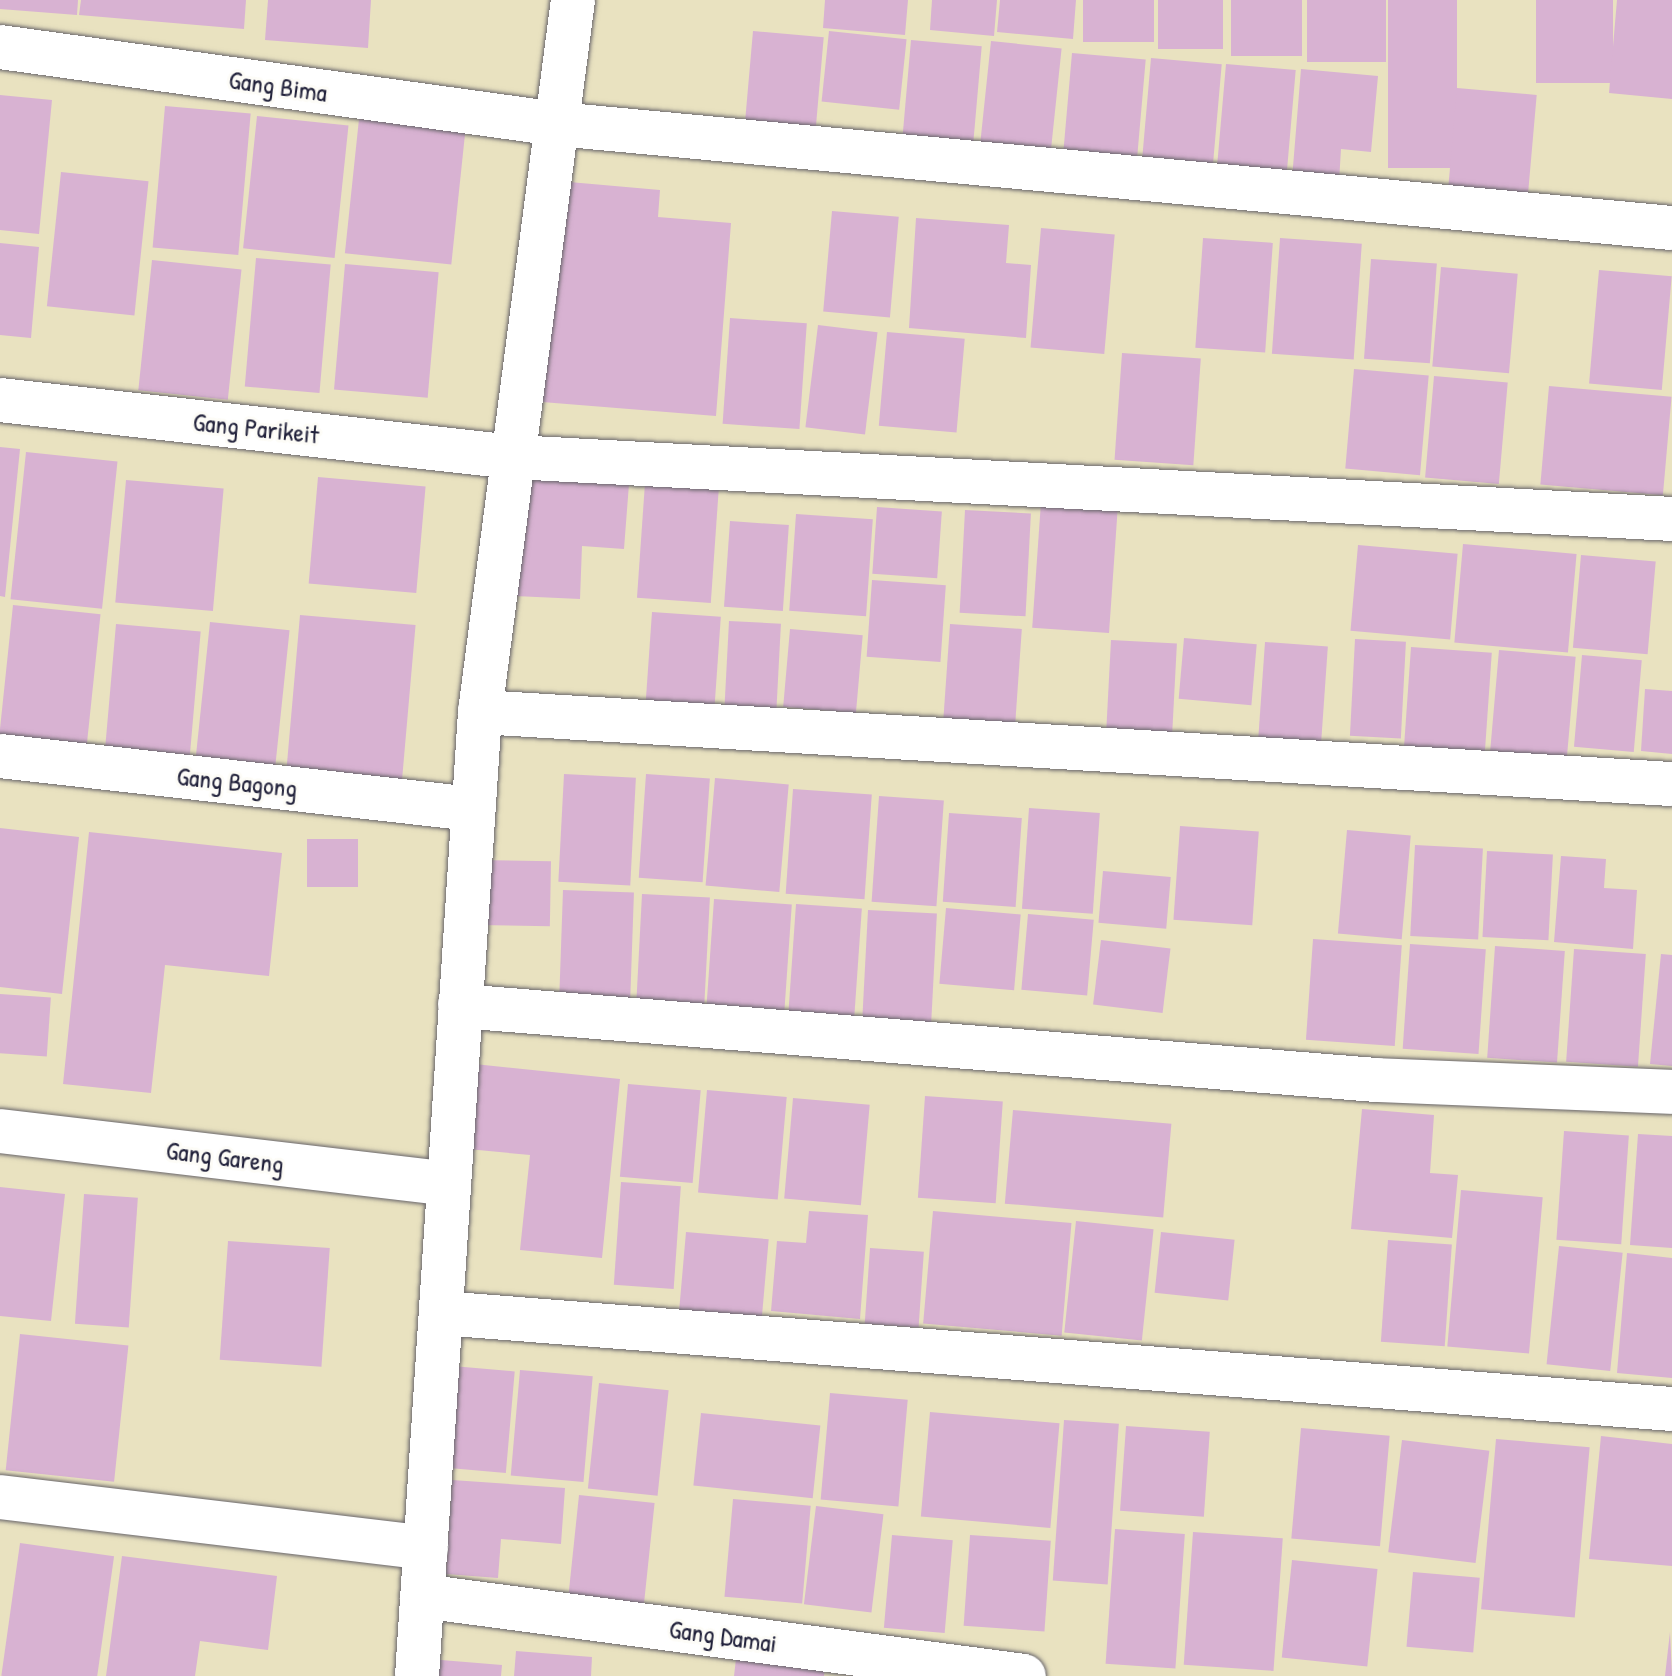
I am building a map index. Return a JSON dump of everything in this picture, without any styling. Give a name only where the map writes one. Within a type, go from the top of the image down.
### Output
[{"type":"street","points":[[417,1676],[480,712],[573,0]]},
{"type":"street","name":"Gang Bima","points":[[0,47],[557,124],[1672,228]]},
{"type":"street","name":"Gang Parikeit","points":[[0,400],[513,457],[1672,519]]},
{"type":"street","points":[[480,712],[1672,784]]},
{"type":"street","name":"Gang Bagong","points":[[0,756],[473,809]]},
{"type":"street","points":[[460,1006],[1376,1080],[1672,1092]]},
{"type":"street","name":"Gang Gareng","points":[[0,1131],[449,1184]]},
{"type":"street","points":[[441,1313],[1672,1409]]},
{"type":"street","points":[[0,1497],[426,1548]]},
{"type":"street","name":"Gang Damai","points":[[422,1596],[1024,1676]]},
{"type":"building","points":[[0,0],[78,0],[77,15],[0,9]]},
{"type":"building","points":[[81,0],[246,0],[244,29],[79,15]]},
{"type":"building","points":[[268,0],[371,0],[368,48],[265,40]]},
{"type":"building","points":[[825,0],[908,0],[905,35],[823,28]]},
{"type":"building","points":[[932,0],[997,0],[994,36],[930,30]]},
{"type":"building","points":[[1000,0],[1076,0],[1073,39],[997,32]]},
{"type":"building","points":[[1083,0],[1154,0],[1154,42],[1083,42]]},
{"type":"building","points":[[1158,0],[1223,0],[1223,49],[1158,49]]},
{"type":"building","points":[[1231,0],[1302,0],[1302,56],[1231,56]]},
{"type":"building","points":[[1307,0],[1386,0],[1386,62],[1307,62]]},
{"type":"building","points":[[1388,0],[1457,0],[1457,168],[1388,168]]},
{"type":"building","points":[[1536,0],[1613,0],[1613,83],[1536,83]]},
{"type":"building","points":[[1617,0],[1672,0],[1672,99],[1609,93]]},
{"type":"building","points":[[753,31],[824,37],[815,140],[744,134]]},
{"type":"building","points":[[829,31],[907,39],[899,110],[822,102]]},
{"type":"building","points":[[911,40],[982,46],[972,155],[902,149]]},
{"type":"building","points":[[991,41],[1062,48],[1050,163],[979,155]]},
{"type":"building","points":[[1072,53],[1146,59],[1136,169],[1062,163]]},
{"type":"building","points":[[1151,58],[1222,64],[1212,179],[1141,173]]},
{"type":"building","points":[[1226,64],[1296,70],[1286,179],[1217,173]]},
{"type":"building","points":[[1301,69],[1378,76],[1371,152],[1341,149],[1339,182],[1292,179]]},
{"type":"building","points":[[1457,88],[1537,95],[1527,201],[1448,194]]},
{"type":"building","points":[[0,95],[52,100],[39,234],[0,230]]},
{"type":"building","points":[[165,106],[251,113],[238,255],[153,247]]},
{"type":"building","points":[[257,116],[348,126],[335,258],[243,248]]},
{"type":"building","points":[[359,119],[465,130],[451,264],[345,253]]},
{"type":"building","points":[[61,172],[149,181],[134,315],[47,306]]},
{"type":"building","points":[[558,181],[660,190],[658,217],[731,223],[716,416],[542,402]]},
{"type":"building","points":[[832,211],[899,217],[890,317],[823,312]]},
{"type":"building","points":[[916,218],[1009,225],[1006,263],[1031,265],[1026,338],[909,328]]},
{"type":"building","points":[[1041,228],[1115,234],[1104,354],[1031,348]]},
{"type":"building","points":[[1203,238],[1273,243],[1265,353],[1195,348]]},
{"type":"building","points":[[1280,238],[1362,244],[1354,359],[1272,354]]},
{"type":"building","points":[[0,243],[39,247],[31,338],[0,335]]},
{"type":"building","points":[[256,258],[331,265],[319,393],[245,387]]},
{"type":"building","points":[[1371,259],[1437,264],[1430,363],[1364,359]]},
{"type":"building","points":[[152,260],[242,269],[228,400],[138,390]]},
{"type":"building","points":[[345,264],[439,272],[428,398],[334,390]]},
{"type":"building","points":[[1441,267],[1518,274],[1509,373],[1432,367]]},
{"type":"building","points":[[1599,270],[1672,276],[1662,390],[1589,384]]},
{"type":"building","points":[[730,318],[807,323],[799,429],[723,424]]},
{"type":"building","points":[[818,325],[878,332],[865,435],[805,427]]},
{"type":"building","points":[[887,332],[965,339],[957,432],[879,426]]},
{"type":"building","points":[[1122,353],[1201,359],[1193,465],[1115,460]]},
{"type":"building","points":[[1354,369],[1429,376],[1420,475],[1345,469]]},
{"type":"building","points":[[1434,376],[1508,382],[1499,484],[1425,478]]},
{"type":"building","points":[[1549,386],[1672,397],[1663,495],[1540,485]]},
{"type":"building","points":[[0,447],[20,449],[5,597],[0,596]]},
{"type":"building","points":[[26,452],[117,462],[102,609],[11,599]]},
{"type":"building","points":[[318,477],[426,486],[416,593],[309,584]]},
{"type":"building","points":[[522,477],[629,484],[624,549],[582,546],[580,599],[515,596]]},
{"type":"building","points":[[126,480],[224,489],[213,611],[115,603]]},
{"type":"building","points":[[645,483],[719,488],[711,603],[637,598]]},
{"type":"building","points":[[1041,502],[1118,507],[1109,633],[1032,628]]},
{"type":"building","points":[[877,507],[942,512],[937,578],[872,574]]},
{"type":"building","points":[[965,510],[1031,513],[1026,616],[960,613]]},
{"type":"building","points":[[796,514],[873,519],[866,616],[789,611]]},
{"type":"building","points":[[730,521],[789,525],[783,611],[724,607]]},
{"type":"building","points":[[1463,544],[1577,554],[1568,653],[1454,643]]},
{"type":"building","points":[[1358,545],[1458,554],[1450,639],[1351,631]]},
{"type":"building","points":[[1581,555],[1656,562],[1648,654],[1573,648]]},
{"type":"building","points":[[872,580],[946,585],[940,662],[867,657]]},
{"type":"building","points":[[13,605],[101,614],[87,746],[0,737]]},
{"type":"building","points":[[652,612],[721,617],[714,718],[645,713]]},
{"type":"building","points":[[300,615],[416,625],[402,780],[286,769]]},
{"type":"building","points":[[729,621],[781,624],[776,716],[724,713]]},
{"type":"building","points":[[210,622],[290,630],[274,779],[194,770]]},
{"type":"building","points":[[116,624],[201,631],[190,758],[105,751]]},
{"type":"building","points":[[950,624],[1022,629],[1015,734],[943,729]]},
{"type":"building","points":[[790,629],[863,635],[856,713],[783,707]]},
{"type":"building","points":[[1184,638],[1257,644],[1251,705],[1179,699]]},
{"type":"building","points":[[1355,639],[1406,642],[1401,739],[1350,736]]},
{"type":"building","points":[[1111,640],[1177,643],[1172,742],[1106,739]]},
{"type":"building","points":[[1265,642],[1328,646],[1321,747],[1258,743]]},
{"type":"building","points":[[1411,647],[1492,653],[1484,759],[1404,754]]},
{"type":"building","points":[[1499,650],[1576,657],[1567,759],[1490,753]]},
{"type":"building","points":[[1582,655],[1642,660],[1634,752],[1574,747]]},
{"type":"building","points":[[1645,689],[1672,691],[1672,754],[1641,751]]},
{"type":"building","points":[[564,774],[636,778],[630,886],[558,882]]},
{"type":"building","points":[[646,774],[710,778],[703,882],[639,878]]},
{"type":"building","points":[[715,778],[789,784],[779,892],[706,886]]},
{"type":"building","points":[[793,789],[872,795],[864,899],[786,894]]},
{"type":"building","points":[[879,796],[944,801],[936,906],[872,902]]},
{"type":"building","points":[[1029,808],[1100,813],[1093,914],[1022,909]]},
{"type":"building","points":[[949,813],[1022,818],[1016,907],[943,902]]},
{"type":"building","points":[[1180,826],[1259,832],[1252,925],[1173,920]]},
{"type":"building","points":[[0,828],[79,837],[62,994],[0,987]]},
{"type":"building","points":[[1347,830],[1411,836],[1402,939],[1338,934]]},
{"type":"building","points":[[89,832],[282,853],[269,976],[165,965],[151,1093],[63,1084]]},
{"type":"building","points":[[307,839],[358,839],[358,887],[307,887]]},
{"type":"building","points":[[1415,845],[1483,849],[1478,939],[1410,936]]},
{"type":"building","points":[[1487,851],[1553,854],[1548,940],[1482,937]]},
{"type":"building","points":[[1561,856],[1606,859],[1604,888],[1637,890],[1633,949],[1554,942]]},
{"type":"building","points":[[478,860],[551,861],[550,926],[477,925]]},
{"type":"building","points":[[1103,871],[1171,877],[1166,929],[1098,923]]},
{"type":"building","points":[[563,890],[634,892],[630,1002],[559,1000]]},
{"type":"building","points":[[642,894],[710,898],[704,1008],[636,1005]]},
{"type":"building","points":[[714,899],[792,904],[784,1016],[706,1011]]},
{"type":"building","points":[[796,904],[862,909],[854,1021],[788,1017]]},
{"type":"building","points":[[946,908],[1021,915],[1014,990],[939,984]]},
{"type":"building","points":[[868,910],[937,914],[931,1022],[862,1019]]},
{"type":"building","points":[[1028,914],[1094,920],[1087,995],[1021,990]]},
{"type":"building","points":[[1313,939],[1402,945],[1395,1046],[1306,1040]]},
{"type":"building","points":[[1101,940],[1170,949],[1163,1013],[1093,1005]]},
{"type":"building","points":[[1410,944],[1486,949],[1478,1054],[1403,1049]]},
{"type":"building","points":[[1495,946],[1565,951],[1557,1063],[1487,1058]]},
{"type":"building","points":[[1574,949],[1646,954],[1638,1067],[1566,1062]]},
{"type":"building","points":[[1661,954],[1672,955],[1672,1066],[1650,1064]]},
{"type":"building","points":[[0,994],[51,998],[47,1056],[0,1053]]},
{"type":"building","points":[[465,1063],[620,1079],[602,1258],[520,1250],[530,1155],[457,1148]]},
{"type":"building","points":[[628,1084],[701,1090],[693,1183],[620,1177]]},
{"type":"building","points":[[707,1090],[787,1097],[778,1200],[698,1193]]},
{"type":"building","points":[[925,1096],[1003,1101],[996,1203],[918,1198]]},
{"type":"building","points":[[793,1098],[870,1105],[861,1205],[784,1199]]},
{"type":"building","points":[[1362,1109],[1434,1115],[1430,1173],[1458,1175],[1452,1238],[1351,1229]]},
{"type":"building","points":[[1013,1110],[1171,1124],[1163,1218],[1005,1204]]},
{"type":"building","points":[[1564,1131],[1629,1136],[1621,1244],[1556,1240]]},
{"type":"building","points":[[1638,1134],[1672,1136],[1672,1248],[1630,1245]]},
{"type":"building","points":[[621,1182],[681,1186],[674,1289],[614,1285]]},
{"type":"building","points":[[0,1187],[65,1194],[51,1321],[0,1316]]},
{"type":"building","points":[[1461,1190],[1543,1197],[1529,1354],[1447,1346]]},
{"type":"building","points":[[84,1194],[138,1198],[129,1327],[75,1324]]},
{"type":"building","points":[[809,1211],[868,1215],[860,1319],[771,1311],[777,1241],[806,1243]]},
{"type":"building","points":[[933,1211],[1071,1223],[1062,1336],[923,1324]]},
{"type":"building","points":[[1076,1221],[1154,1229],[1142,1341],[1064,1332]]},
{"type":"building","points":[[686,1232],[769,1239],[762,1317],[679,1310]]},
{"type":"building","points":[[1161,1232],[1235,1240],[1228,1300],[1155,1293]]},
{"type":"building","points":[[1388,1240],[1452,1244],[1445,1346],[1381,1342]]},
{"type":"building","points":[[228,1241],[330,1248],[321,1367],[220,1360]]},
{"type":"building","points":[[1559,1246],[1623,1253],[1610,1371],[1547,1364]]},
{"type":"building","points":[[870,1248],[924,1252],[919,1328],[865,1324]]},
{"type":"building","points":[[1627,1253],[1672,1258],[1672,1378],[1617,1373]]},
{"type":"building","points":[[20,1334],[128,1345],[114,1482],[6,1470]]},
{"type":"building","points":[[441,1365],[515,1371],[506,1473],[432,1467]]},
{"type":"building","points":[[520,1370],[593,1376],[583,1482],[511,1476]]},
{"type":"building","points":[[599,1383],[669,1390],[658,1496],[588,1488]]},
{"type":"building","points":[[830,1393],[908,1400],[898,1506],[821,1500]]},
{"type":"building","points":[[930,1412],[1060,1423],[1050,1528],[921,1517]]},
{"type":"building","points":[[701,1413],[820,1426],[813,1498],[693,1486]]},
{"type":"building","points":[[1064,1420],[1119,1424],[1108,1584],[1053,1581]]},
{"type":"building","points":[[1126,1426],[1210,1432],[1204,1517],[1120,1511]]},
{"type":"building","points":[[1301,1428],[1390,1436],[1380,1546],[1291,1539]]},
{"type":"building","points":[[1601,1436],[1672,1444],[1672,1566],[1589,1559]]},
{"type":"building","points":[[1496,1439],[1590,1447],[1575,1618],[1481,1609]]},
{"type":"building","points":[[1402,1440],[1489,1451],[1476,1563],[1388,1552]]},
{"type":"building","points":[[452,1480],[565,1488],[561,1544],[501,1539],[498,1578],[446,1574]]},
{"type":"building","points":[[579,1495],[655,1503],[644,1608],[568,1600]]},
{"type":"building","points":[[733,1499],[811,1506],[802,1603],[724,1597]]},
{"type":"building","points":[[816,1506],[883,1514],[871,1613],[804,1604]]},
{"type":"building","points":[[1115,1529],[1185,1534],[1175,1669],[1106,1664]]},
{"type":"building","points":[[1193,1532],[1283,1538],[1274,1671],[1184,1665]]},
{"type":"building","points":[[892,1535],[953,1540],[945,1633],[884,1628]]},
{"type":"building","points":[[970,1535],[1051,1541],[1044,1631],[964,1626]]},
{"type":"building","points":[[20,1543],[114,1556],[97,1676],[1,1676]]},
{"type":"building","points":[[122,1556],[277,1576],[268,1650],[200,1641],[195,1676],[106,1676]]},
{"type":"building","points":[[1292,1560],[1378,1569],[1367,1666],[1282,1657]]},
{"type":"building","points":[[1413,1572],[1480,1578],[1473,1653],[1406,1647]]},
{"type":"building","points":[[1670,1632],[1672,1676],[1665,1676]]},
{"type":"building","points":[[516,1651],[592,1657],[591,1676],[514,1676]]},
{"type":"building","points":[[429,1659],[502,1665],[501,1676],[427,1676]]},
{"type":"building","points":[[736,1659],[825,1667],[824,1676],[734,1676]]}]
